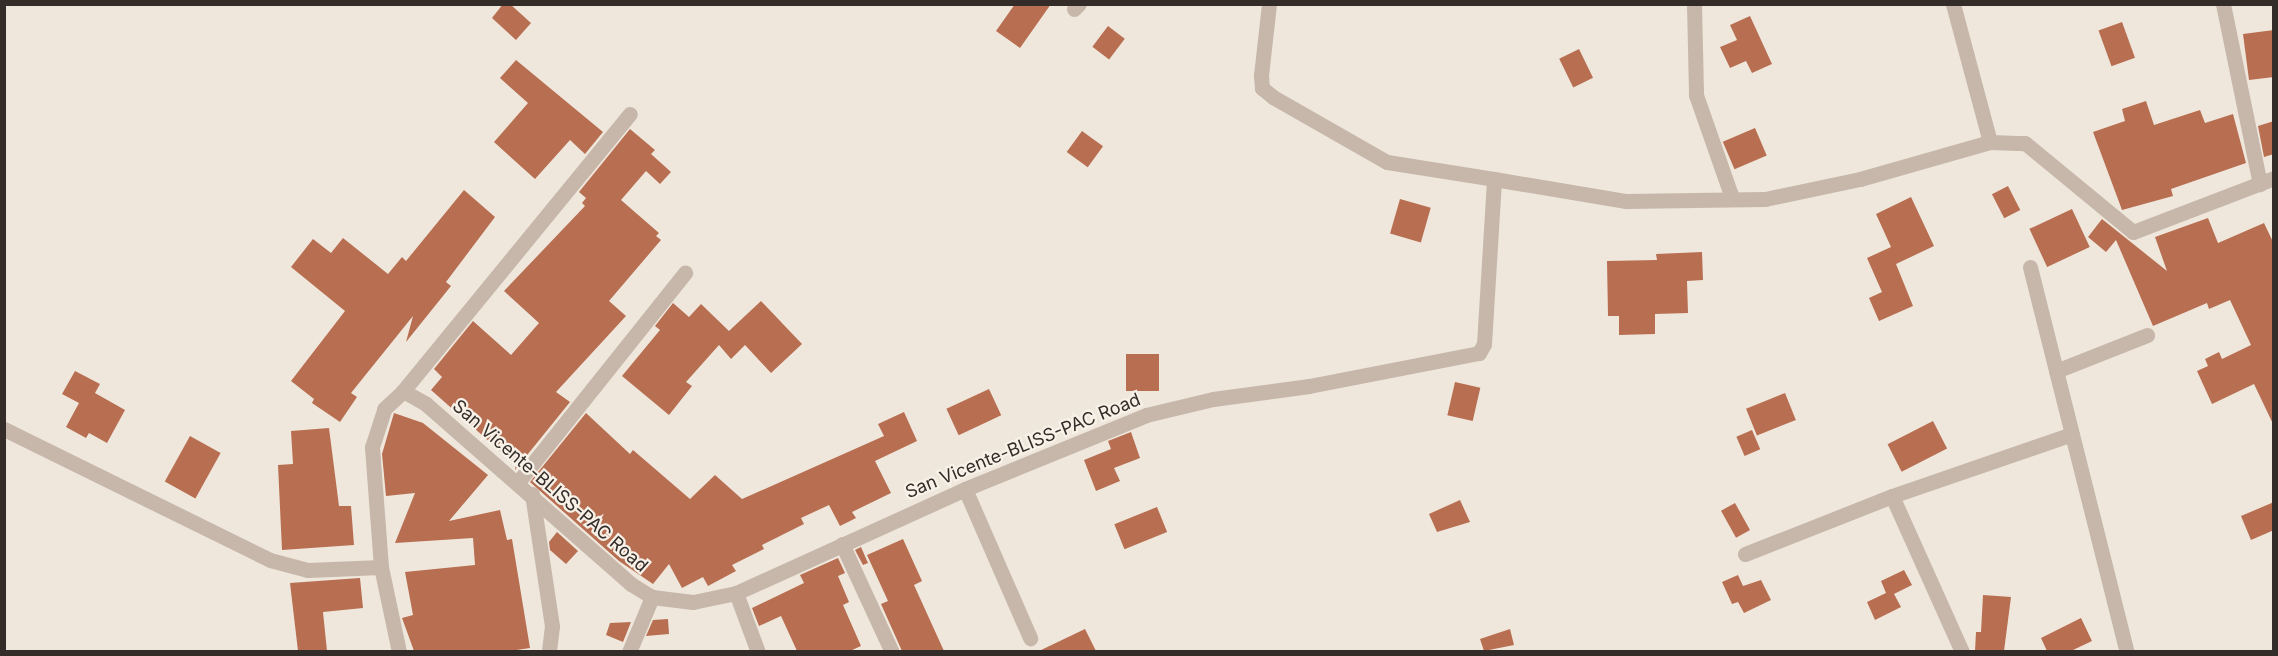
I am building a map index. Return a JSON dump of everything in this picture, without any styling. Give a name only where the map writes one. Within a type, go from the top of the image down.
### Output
[{"type":"street","points":[[1269,4],[1261,75],[1262,88],[1273,97],[1387,162],[1626,201],[1765,199],[1860,179],[1990,142],[2025,143],[2133,232],[2267,181],[2223,4]]},
{"type":"street","points":[[1694,4],[1696,95],[1732,198]]},
{"type":"street","points":[[1953,4],[1990,142]]},
{"type":"street","points":[[399,651],[381,567],[372,447],[384,409],[404,391],[630,114]]},
{"type":"street","name":"San Vicente-BLISS-PAC Road","points":[[404,391],[426,404],[518,482],[631,584],[652,597],[693,602],[736,593],[965,489],[1146,415],[1213,399],[1309,386],[1479,353],[1484,344],[1494,179]]},
{"type":"street","points":[[2030,267],[2127,651]]},
{"type":"street","points":[[518,482],[685,273]]},
{"type":"street","points":[[2056,371],[2147,335]]},
{"type":"street","points":[[4,429],[270,560],[318,571],[381,567]]},
{"type":"street","points":[[1745,554],[1892,496],[2072,434]]},
{"type":"street","points":[[965,489],[1030,638]]},
{"type":"street","points":[[532,494],[552,626],[549,651]]},
{"type":"street","points":[[1892,496],[1962,651]]},
{"type":"street","points":[[842,544],[892,651]]},
{"type":"street","points":[[736,593],[758,651]]},
{"type":"street","points":[[629,651],[652,597]]},
{"type":"building","points":[[503,4],[510,4],[531,23],[516,40],[492,18]]},
{"type":"building","points":[[1015,4],[1051,4],[1020,48],[996,31]]},
{"type":"building","points":[[1750,16],[1772,64],[1752,73],[1746,61],[1730,68],[1720,47],[1737,40],[1730,25]]},
{"type":"building","points":[[2122,22],[2135,58],[2112,66],[2099,31]]},
{"type":"building","points":[[1108,26],[1125,39],[1109,59],[1092,47]]},
{"type":"building","points":[[2274,30],[2274,77],[2249,80],[2243,34]]},
{"type":"building","points":[[1579,49],[1593,78],[1573,87],[1559,59]]},
{"type":"building","points":[[516,60],[603,132],[585,154],[570,140],[535,179],[494,142],[528,103],[500,78]]},
{"type":"building","points":[[2146,101],[2154,125],[2200,110],[2205,123],[2233,114],[2246,163],[2171,189],[2173,196],[2122,210],[2093,132],[2125,121],[2122,109]]},
{"type":"building","points":[[2274,121],[2274,154],[2264,157],[2258,126]]},
{"type":"building","points":[[1755,128],[1767,156],[1735,169],[1723,142]]},
{"type":"building","points":[[630,129],[655,150],[651,154],[671,172],[660,184],[646,171],[621,200],[659,233],[656,236],[661,240],[609,301],[626,316],[556,392],[570,402],[515,470],[516,465],[431,390],[442,377],[434,369],[473,321],[511,355],[539,323],[504,291],[585,206],[582,203],[586,198],[579,192]]},
{"type":"building","points":[[1082,131],[1103,146],[1088,167],[1067,152]]},
{"type":"building","points":[[2008,186],[2020,210],[2004,218],[1992,194]]},
{"type":"building","points":[[464,190],[495,217],[446,282],[451,286],[406,342],[413,316],[351,393],[357,397],[340,422],[312,403],[314,399],[291,381],[345,311],[291,267],[313,239],[331,253],[343,238],[388,274],[402,257],[406,261]]},
{"type":"building","points":[[1911,197],[1934,246],[1896,264],[1913,306],[1879,321],[1869,298],[1882,292],[1867,258],[1891,247],[1876,214]]},
{"type":"building","points":[[1400,199],[1431,208],[1421,242],[1390,234]]},
{"type":"building","points":[[2072,209],[2090,247],[2047,267],[2029,229]]},
{"type":"building","points":[[2208,218],[2218,243],[2264,223],[2274,244],[2274,426],[2254,384],[2212,404],[2197,371],[2208,366],[2205,359],[2219,352],[2222,359],[2251,345],[2230,300],[2209,309],[2207,303],[2153,326],[2116,240],[2106,252],[2088,237],[2102,219],[2167,271],[2155,237]]},
{"type":"building","points":[[1702,252],[1703,280],[1687,281],[1688,313],[1655,314],[1655,334],[1619,335],[1619,316],[1608,316],[1607,261],[1657,260],[1656,254]]},
{"type":"building","points":[[761,301],[802,344],[771,373],[745,345],[731,359],[719,345],[686,382],[692,386],[669,415],[622,376],[660,330],[655,326],[673,303],[689,317],[701,304],[729,331]]},
{"type":"building","points":[[1126,354],[1159,354],[1159,391],[1126,391]]},
{"type":"building","points":[[75,371],[100,384],[95,393],[125,410],[107,443],[89,433],[86,438],[66,427],[79,403],[62,394]]},
{"type":"building","points":[[1455,382],[1480,388],[1473,421],[1447,415]]},
{"type":"building","points":[[989,389],[1001,415],[959,435],[946,409]]},
{"type":"building","points":[[1785,393],[1796,420],[1757,436],[1746,409]]},
{"type":"building","points":[[904,412],[917,441],[875,461],[891,493],[852,512],[856,518],[840,526],[829,505],[801,518],[804,524],[762,545],[764,549],[732,565],[736,571],[708,586],[703,577],[682,588],[669,564],[653,584],[619,561],[530,482],[586,413],[630,454],[633,450],[690,499],[715,475],[742,499],[884,436],[878,424]]},
{"type":"building","points":[[394,413],[423,423],[488,475],[449,521],[500,510],[507,540],[512,539],[530,648],[510,651],[414,651],[402,618],[413,615],[405,572],[475,565],[473,538],[395,543],[415,493],[386,496],[382,454]]},
{"type":"building","points":[[1933,421],[1947,449],[1902,472],[1888,444]]},
{"type":"building","points":[[329,428],[339,506],[351,506],[354,545],[282,550],[278,465],[293,464],[291,431]]},
{"type":"building","points":[[1752,430],[1760,449],[1745,456],[1736,437]]},
{"type":"building","points":[[1131,432],[1140,458],[1114,468],[1120,481],[1096,491],[1084,460],[1111,449],[1108,441]]},
{"type":"building","points":[[190,436],[221,453],[195,498],[165,481]]},
{"type":"building","points":[[1460,500],[1470,522],[1437,532],[1429,514]]},
{"type":"building","points":[[2274,502],[2274,530],[2251,540],[2241,516]]},
{"type":"building","points":[[1735,503],[1750,530],[1736,538],[1721,511]]},
{"type":"building","points":[[1157,507],[1167,532],[1124,549],[1114,524]]},
{"type":"building","points":[[557,532],[578,551],[566,564],[550,550],[549,542]]},
{"type":"building","points":[[903,539],[922,581],[914,585],[944,651],[902,651],[881,604],[888,601],[867,555]]},
{"type":"building","points":[[861,547],[868,563],[863,565],[855,550]]},
{"type":"building","points":[[838,558],[845,573],[838,576],[849,602],[843,605],[861,646],[850,651],[797,651],[781,616],[759,626],[752,608],[804,583],[800,575]]},
{"type":"building","points":[[1904,570],[1912,585],[1894,594],[1901,607],[1875,620],[1867,602],[1886,593],[1881,581]]},
{"type":"building","points":[[1738,575],[1743,586],[1761,580],[1771,600],[1744,613],[1738,602],[1732,604],[1722,582]]},
{"type":"building","points":[[360,578],[363,608],[323,612],[327,651],[298,651],[290,583]]},
{"type":"building","points":[[1983,595],[2011,597],[2004,651],[1975,651],[1976,632],[1981,632]]},
{"type":"building","points":[[2081,618],[2092,641],[2071,651],[2047,651],[2041,638]]},
{"type":"building","points":[[668,619],[669,634],[646,636],[653,620]]},
{"type":"building","points":[[631,622],[623,642],[606,635],[610,623]]},
{"type":"building","points":[[1085,629],[1096,651],[1039,651]]},
{"type":"building","points":[[1510,629],[1514,645],[1484,651],[1480,639]]}]
